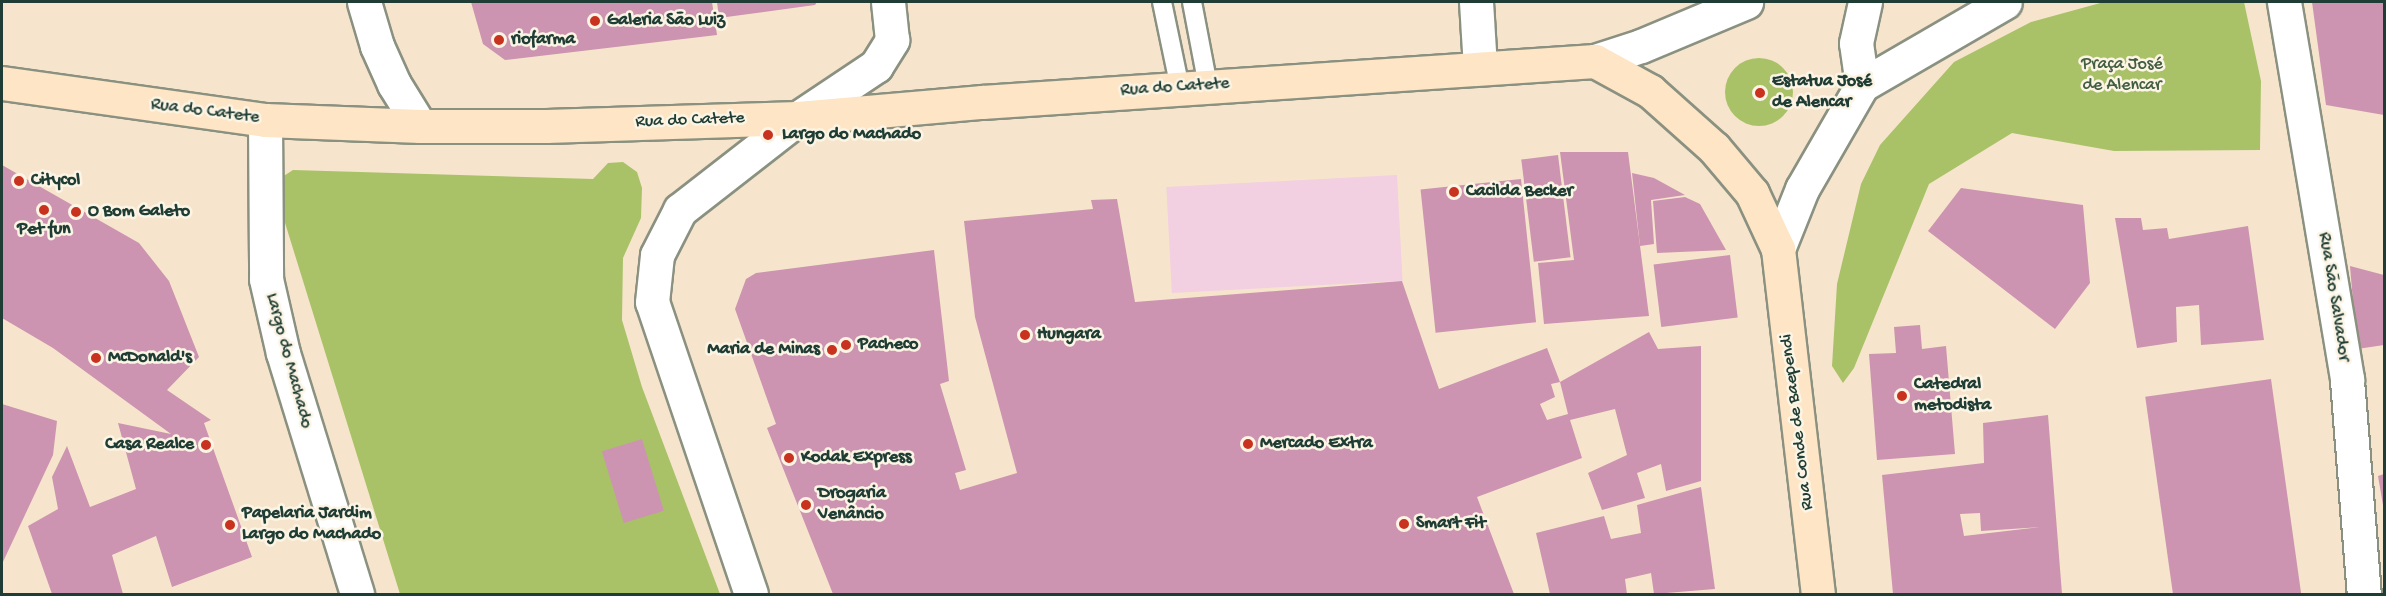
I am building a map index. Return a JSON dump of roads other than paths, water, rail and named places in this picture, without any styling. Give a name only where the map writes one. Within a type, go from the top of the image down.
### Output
[{"type":"main road","name":"Rua do Catete","points":[[2,83],[265,120],[420,126],[798,118],[1194,87],[1595,61]]},
{"type":"main road","points":[[1595,61],[1650,91],[1714,148],[1752,193],[1778,249]]},
{"type":"main road","name":"Rua Conde de Baependi","points":[[1778,249],[1818,594]]},
{"type":"street","points":[[364,2],[377,46],[394,84],[420,126]]},
{"type":"street","points":[[751,594],[652,302],[657,255],[680,210],[798,118],[876,66],[892,40],[888,2]]},
{"type":"street","points":[[1476,2],[1480,67]]},
{"type":"street","points":[[1595,61],[1641,46],[1746,2]]},
{"type":"street","points":[[1862,85],[1856,43],[1865,2]]},
{"type":"street","points":[[1778,249],[1802,189],[1862,85],[2005,2]]},
{"type":"street","name":"Rua São Salvador","points":[[2284,2],[2347,380],[2364,594]]},
{"type":"street","name":"Largo do Machado","points":[[265,120],[266,279],[283,353],[357,594]]},
{"type":"lane","points":[[1162,2],[1194,87]]},
{"type":"lane","points":[[1192,2],[1194,87]]},
{"type":"place","name":"Galeria São Luiz","points":[[595,21]]},
{"type":"place","name":"riofarma","points":[[499,40]]},
{"type":"place","name":"Estatua José de Alencar","points":[[1760,93]]},
{"type":"place","name":"Largo do Machado","points":[[768,135]]},
{"type":"place","name":"Citycol","points":[[19,181]]},
{"type":"place","name":"Cacilda Becker","points":[[1454,192]]},
{"type":"place","name":"Pet fun","points":[[44,210]]},
{"type":"place","name":"O Bom Galeto","points":[[76,212]]},
{"type":"place","name":"Hungara","points":[[1025,335]]},
{"type":"place","name":"Pacheco","points":[[846,345]]},
{"type":"place","name":"Maria de Minas","points":[[832,350]]},
{"type":"place","name":"McDonald's","points":[[96,358]]},
{"type":"place","name":"Catedral metodista","points":[[1902,396]]},
{"type":"place","name":"Mercado Extra","points":[[1248,444]]},
{"type":"place","name":"Casa Realce","points":[[206,445]]},
{"type":"place","name":"Kodak Express","points":[[789,458]]},
{"type":"place","name":"Drogaria Venâncio","points":[[806,505]]},
{"type":"place","name":"Smart Fit","points":[[1404,524]]},
{"type":"place","name":"Papelaria Jardim Largo do Machado","points":[[230,525]]},
{"type":"park label","name":"Praça José de Alencar","points":[[2122,76]]}]
